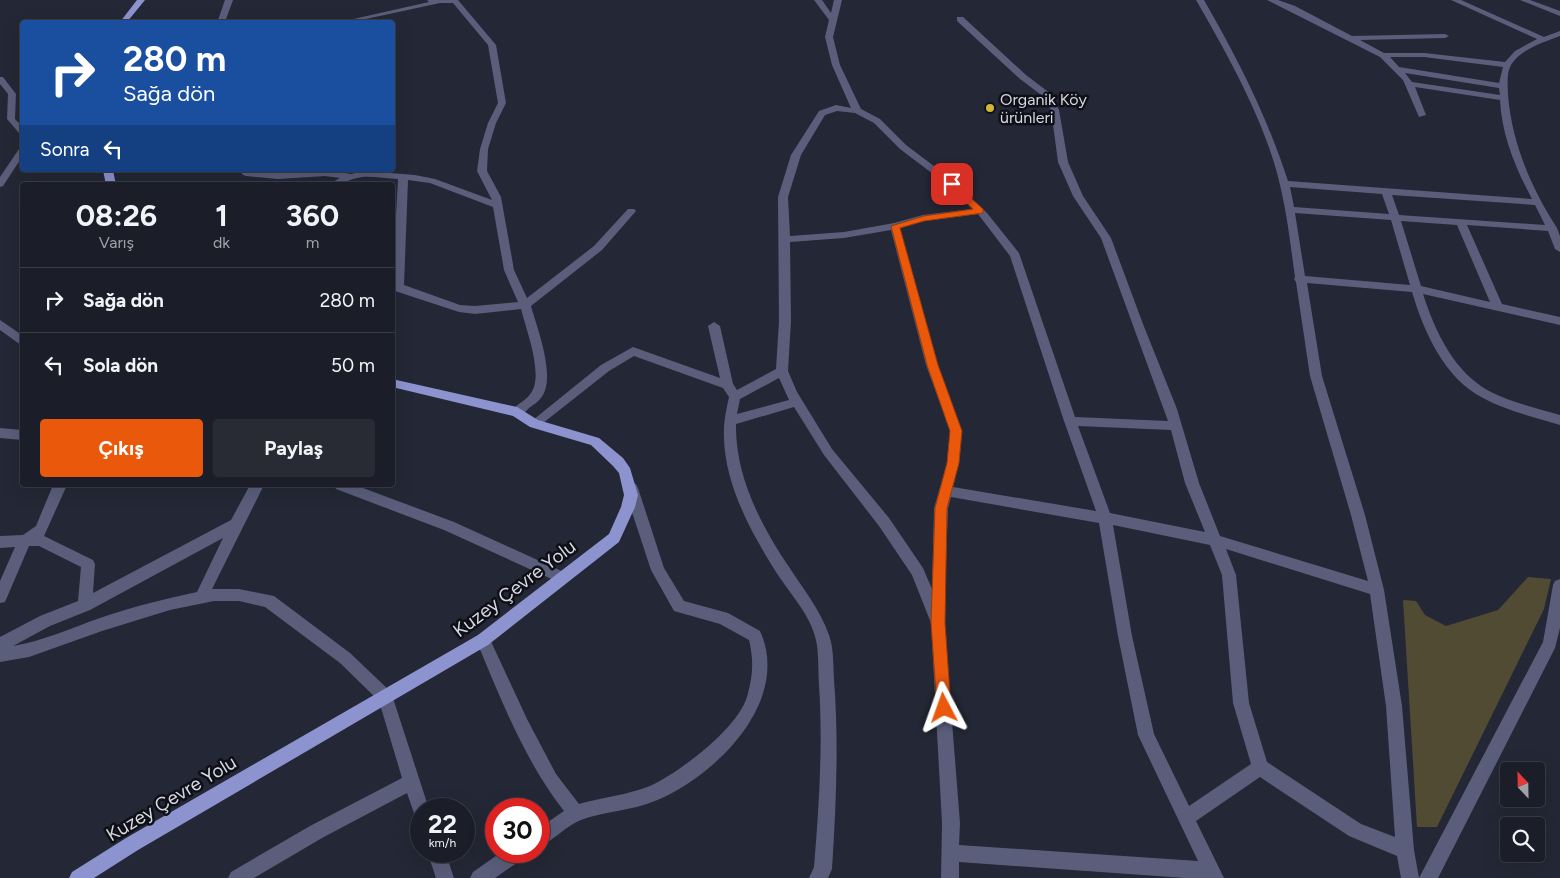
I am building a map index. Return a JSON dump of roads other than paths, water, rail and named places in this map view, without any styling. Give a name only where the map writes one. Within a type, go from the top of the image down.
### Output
[{"type":"main road","points":[[125,20],[142,0]]},
{"type":"main road","points":[[395,384],[517,412],[534,424],[596,441],[626,472],[630,484]]},
{"type":"main road","name":"Kuzey Çevre Yolu","points":[[78,878],[132,844],[483,640],[541,596],[561,577],[614,538],[628,507],[631,495],[630,484]]},
{"type":"street","points":[[222,20],[229,0]]},
{"type":"street","points":[[818,0],[833,20]]},
{"type":"street","points":[[838,0],[829,37],[836,65],[857,111]]},
{"type":"street","points":[[1201,0],[1232,54],[1252,96],[1284,184],[1290,210],[1299,279],[1316,376],[1358,515],[1377,590],[1394,706],[1405,850],[1410,878]]},
{"type":"street","points":[[1271,0],[1292,8],[1383,55],[1410,84],[1422,115]]},
{"type":"street","points":[[1455,0],[1543,39]]},
{"type":"street","points":[[1524,0],[1560,14]]},
{"type":"street","points":[[353,20],[434,1],[455,1],[492,45],[502,103],[492,123],[484,148],[482,171],[496,197],[510,270],[525,305],[541,366],[541,379],[537,395],[517,412]]},
{"type":"street","points":[[960,20],[1023,77],[1048,96],[1055,110],[1063,162],[1078,196],[1106,238],[1176,426],[1192,482],[1229,575],[1241,703],[1260,767],[1355,830],[1405,850]]},
{"type":"street","points":[[1560,33],[1543,39],[1516,55],[1507,66],[1503,86],[1504,107],[1512,144],[1522,170],[1552,228],[1560,248]]},
{"type":"street","points":[[1350,38],[1445,36]]},
{"type":"street","points":[[1383,55],[1424,55],[1507,66]]},
{"type":"street","points":[[1398,69],[1503,86]]},
{"type":"street","points":[[0,79],[12,94],[11,119],[20,129]]},
{"type":"street","points":[[1410,84],[1504,98]]},
{"type":"street","points":[[938,623],[918,572],[884,522],[828,452],[797,402],[782,371],[785,321],[785,238],[782,197],[796,155],[822,113],[836,108],[857,111],[877,121],[903,147],[952,184],[980,211],[1015,256],[1070,421],[1105,518],[1125,636],[1146,735],[1214,875]]},
{"type":"street","points":[[0,184],[20,154]]},
{"type":"street","points":[[245,172],[278,176],[325,173],[349,177]]},
{"type":"street","points":[[338,182],[349,177],[365,174],[432,181],[498,206]]},
{"type":"street","points":[[403,177],[396,286],[459,308],[475,310],[525,305],[598,248],[631,211]]},
{"type":"street","points":[[1284,184],[1538,202]]},
{"type":"street","points":[[1386,191],[1434,336],[1451,366],[1478,390],[1498,399],[1560,420]]},
{"type":"street","points":[[1290,210],[1552,228]]},
{"type":"street","points":[[785,238],[844,235],[895,226],[924,218],[980,211]]},
{"type":"street","points":[[1461,222],[1498,307]]},
{"type":"street","points":[[895,226],[932,365],[956,431],[953,463],[941,508],[938,623],[951,823],[950,878]]},
{"type":"street","points":[[1299,279],[1417,289],[1560,320]]},
{"type":"street","points":[[0,324],[20,339]]},
{"type":"street","points":[[714,326],[727,385],[736,397]]},
{"type":"street","points":[[534,424],[605,368],[633,351],[727,385]]},
{"type":"street","points":[[782,371],[736,397],[729,431],[732,460],[744,497],[775,558],[806,604],[823,636],[828,689],[830,788],[823,869],[818,878]]},
{"type":"street","points":[[730,421],[797,402]]},
{"type":"street","points":[[1070,421],[1176,426]]},
{"type":"street","points":[[0,434],[20,435]]},
{"type":"street","points":[[550,831],[576,813],[652,794],[696,769],[741,723],[754,700],[758,683],[761,660],[755,636],[723,618],[679,606],[658,570],[630,484]]},
{"type":"street","points":[[0,597],[24,542],[41,530],[59,487]]},
{"type":"street","points":[[201,598],[256,487]]},
{"type":"street","points":[[346,487],[449,526],[561,577]]},
{"type":"street","points":[[946,491],[1105,518],[1214,540],[1377,590]]},
{"type":"street","points":[[0,645],[45,620],[85,605],[236,524]]},
{"type":"street","points":[[0,542],[40,540],[88,564],[85,605]]},
{"type":"street","points":[[1430,877],[1550,643],[1560,585]]},
{"type":"street","points":[[0,655],[29,650],[102,624],[170,604],[214,595],[239,595],[269,601],[345,658],[385,696],[417,798]]},
{"type":"street","points":[[483,640],[521,725],[550,780],[576,813]]},
{"type":"street","points":[[1186,818],[1260,767]]},
{"type":"street","points":[[237,878],[316,832],[412,782]]},
{"type":"street","points":[[950,853],[1214,875]]},
{"type":"street","points":[[440,863],[445,878]]},
{"type":"street","points":[[479,878],[501,863]]},
{"type":"place","name":"Organik Köy ürünleri","points":[[990,108]]}]
